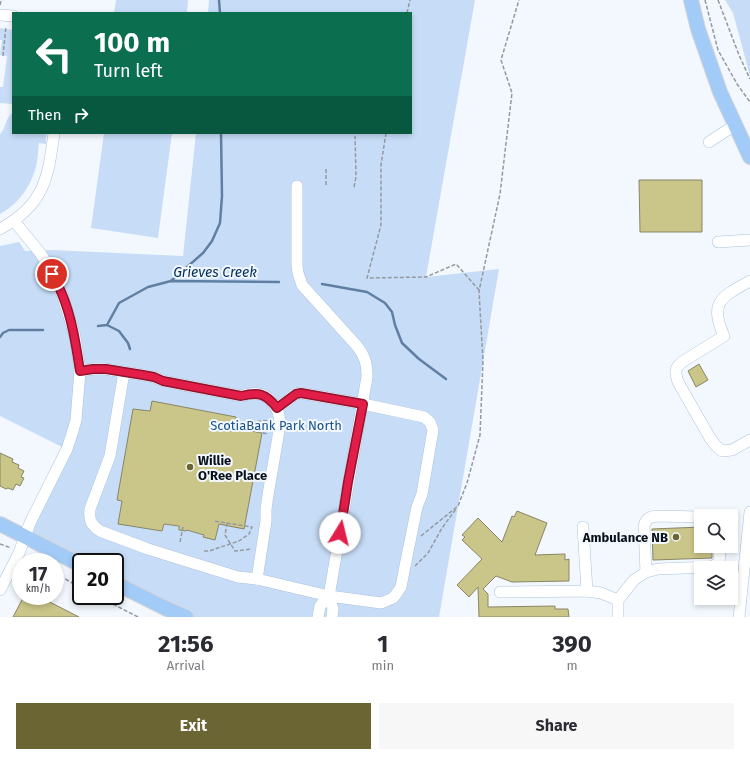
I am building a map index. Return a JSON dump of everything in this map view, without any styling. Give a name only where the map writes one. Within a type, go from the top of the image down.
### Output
[{"type":"main road","points":[[691,0],[698,29],[720,92],[750,158]]},
{"type":"main road","points":[[0,524],[72,560]]},
{"type":"main road","points":[[124,588],[182,616]]},
{"type":"street","points":[[0,15],[12,16]]},
{"type":"street","points":[[709,142],[735,125]]},
{"type":"street","points":[[0,229],[14,221],[25,211],[35,200],[42,188],[49,167],[54,134]]},
{"type":"street","points":[[297,186],[298,273],[302,285],[353,340],[363,354],[368,371],[329,596],[333,609],[332,617]]},
{"type":"street","points":[[0,590],[19,553],[30,523],[72,434],[76,420],[80,371],[75,338],[62,294],[41,254],[14,221]]},
{"type":"street","points":[[718,242],[750,240]]},
{"type":"street","points":[[750,281],[729,293],[722,299],[718,308],[717,317],[724,336],[682,362],[676,368],[678,382],[716,446],[722,451],[732,450],[750,440]]},
{"type":"street","points":[[80,371],[106,369],[154,377],[163,381],[241,396],[252,393],[260,394],[270,399],[277,408],[280,424],[266,508],[266,521],[257,579]]},
{"type":"street","points":[[124,372],[110,456],[90,509],[90,521],[94,527],[100,531],[148,549],[238,577],[257,579],[329,596],[381,603],[393,598],[398,594],[401,587],[417,507],[422,494],[433,430],[430,422],[424,417],[301,393],[296,394],[277,408]]},
{"type":"street","points":[[739,617],[748,551],[750,512]]},
{"type":"street","points":[[646,572],[644,526],[646,521],[650,517],[656,516],[694,517]]},
{"type":"street","points":[[582,527],[587,591]]},
{"type":"street","points":[[618,617],[618,600],[634,580],[646,572],[658,569],[694,568]]},
{"type":"street","points":[[500,592],[587,591],[601,593],[618,600]]},
{"type":"street","points":[[318,617],[320,606],[329,596]]},
{"type":"path","points":[[0,7],[1,1],[3,0]]},
{"type":"path","points":[[407,12],[410,0]]},
{"type":"path","points":[[404,571],[416,566],[428,553],[442,528],[458,506],[480,435],[483,361],[479,291],[500,194],[512,93],[501,60],[519,0]]},
{"type":"path","points":[[705,0],[718,50],[737,84],[750,102]]},
{"type":"path","points":[[718,0],[750,80]]},
{"type":"path","points":[[3,56],[5,29]]},
{"type":"path","points":[[386,134],[381,165],[381,225],[367,278],[426,277],[456,264],[479,291]]},
{"type":"path","points":[[354,187],[356,177],[355,136]]},
{"type":"path","points":[[326,169],[326,186]]},
{"type":"path","points":[[268,434],[244,429],[244,426],[261,420],[270,421]]},
{"type":"path","points":[[409,545],[458,506]]},
{"type":"path","points":[[204,551],[209,551],[245,538],[249,534],[252,527],[214,521]]},
{"type":"path","points":[[226,523],[225,535],[235,551],[252,549]]},
{"type":"path","points":[[180,542],[183,527]]},
{"type":"path","points":[[0,544],[8,546]]},
{"type":"path","points":[[115,605],[138,617]]},
{"type":"green space","points":[[116,0],[188,0],[187,12],[114,12]]},
{"type":"green space","name":"ScotiaBank Park North","points":[[209,0],[475,0],[426,277],[499,269],[439,617],[186,617],[124,587],[124,553],[72,553],[72,558],[64,553],[25,537],[66,449],[0,416],[0,246],[19,242],[25,251],[52,250],[183,256],[196,134],[412,134],[412,12],[208,12]]},
{"type":"green space","points":[[725,0],[750,0],[750,76],[733,13]]},
{"type":"green space","points":[[0,28],[12,30],[12,104],[0,103],[0,87],[3,87],[7,56],[0,55],[2,40],[0,40]]},
{"type":"green space","points":[[12,113],[12,134],[46,134],[46,144],[39,143],[37,162],[29,185],[13,205],[0,214],[0,134]]},
{"type":"green space","points":[[104,134],[172,134],[158,238],[91,228]]},
{"type":"building","points":[[639,180],[702,180],[702,232],[640,232]]},
{"type":"building","points":[[699,364],[708,380],[696,387],[688,371]]},
{"type":"building","name":"Willie O'Ree Place","points":[[152,401],[236,417],[234,428],[262,433],[244,529],[219,524],[215,540],[203,537],[204,535],[187,530],[179,530],[179,526],[164,524],[162,531],[118,524],[122,501],[117,500],[133,409],[150,411]]},
{"type":"building","points":[[0,453],[13,459],[12,462],[19,465],[18,468],[24,471],[21,477],[24,478],[20,486],[16,484],[13,490],[0,486]]},
{"type":"building","points":[[517,511],[547,523],[535,555],[565,554],[565,560],[569,559],[569,581],[512,582],[496,576],[483,589],[488,594],[488,607],[555,606],[555,609],[568,609],[569,617],[479,617],[478,587],[469,597],[457,585],[482,559],[462,540],[465,537],[462,535],[478,518],[502,542],[512,516],[514,517]]},
{"type":"building","name":"Ambulance NB","points":[[694,527],[694,553],[712,553],[712,558],[653,560],[652,529]]},
{"type":"building","points":[[19,605],[56,605],[79,617],[13,617]]},
{"type":"waterway","points":[[219,0],[220,12]]},
{"type":"waterway","points":[[171,281],[203,253],[212,241],[220,223],[222,196],[221,134]]},
{"type":"waterway","name":"Grieves Creek","points":[[98,326],[107,325],[119,303],[148,287],[171,281],[279,282]]},
{"type":"waterway","name":"Grieves Creek","points":[[322,284],[367,292],[385,303],[392,312],[402,343],[419,359],[446,379]]},
{"type":"waterway","points":[[107,325],[119,331],[128,343],[130,349]]},
{"type":"waterway","name":"Grieves Creek","points":[[0,337],[3,333],[9,330],[43,330]]},
{"type":"place","name":"Willie O'Ree Place","points":[[190,467]]},
{"type":"place","name":"Ambulance NB","points":[[676,537]]},
{"type":"route","points":[[52,274],[62,294],[69,316],[75,338],[80,371],[106,369],[154,377],[163,381],[241,396],[252,393],[260,394],[270,399],[277,408],[296,394],[301,393],[363,404],[340,533]]}]
